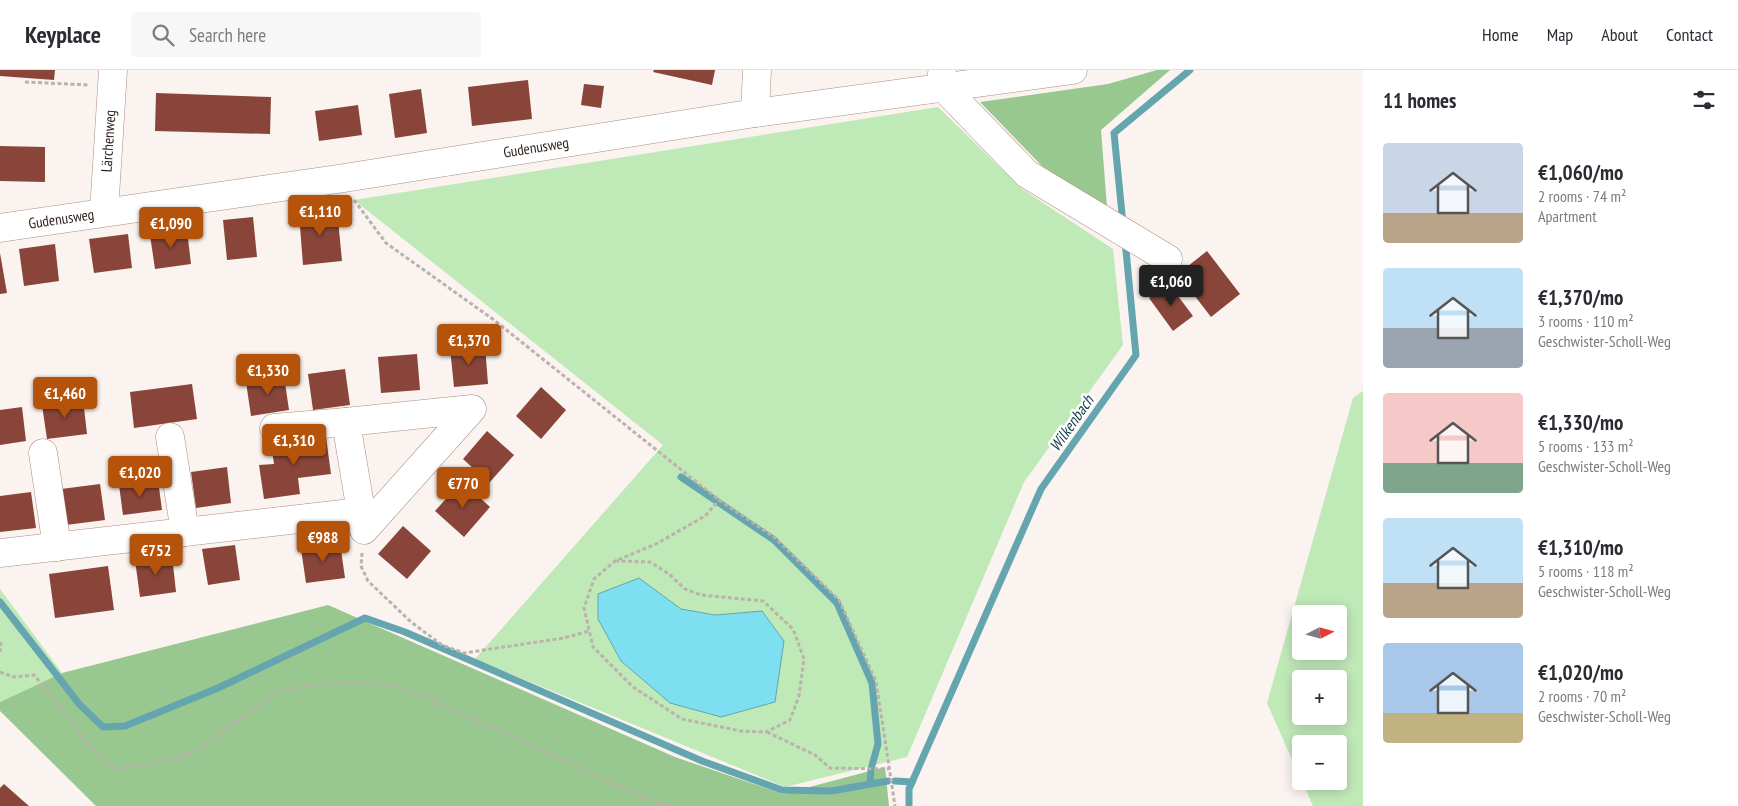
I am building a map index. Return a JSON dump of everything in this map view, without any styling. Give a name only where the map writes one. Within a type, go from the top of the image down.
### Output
[{"type":"street","points":[[754,113],[757,70]]},
{"type":"street","name":"Gudenusweg","points":[[0,228],[338,179],[754,113],[904,81],[1073,70]]},
{"type":"street","name":"Lärchenweg","points":[[104,212],[112,78]]},
{"type":"street","points":[[942,79],[1028,174],[1168,259]]},
{"type":"street","points":[[0,553],[185,532],[362,521],[472,409],[274,428]]},
{"type":"street","points":[[346,422],[362,521]]},
{"type":"street","points":[[170,437],[185,532]]},
{"type":"street","points":[[43,453],[58,547]]},
{"type":"path","points":[[25,82],[112,78]]},
{"type":"path","points":[[338,179],[386,243],[494,320],[719,500],[774,537],[839,600],[876,681],[894,806]]},
{"type":"path","points":[[719,500],[705,516],[656,544],[614,561],[594,579],[584,608],[593,647],[633,687],[682,719],[741,730],[766,732],[814,754],[830,768],[889,769]]},
{"type":"path","points":[[362,521],[361,566],[368,581],[411,622],[442,645],[464,653],[564,638],[589,631]]},
{"type":"path","points":[[614,561],[650,562],[669,574],[685,589],[701,595],[763,601],[793,629],[804,659],[800,696],[790,720],[766,732]]},
{"type":"path","points":[[0,642],[0,652]]},
{"type":"path","points":[[0,672],[14,677],[34,675],[65,712],[85,742],[100,760],[116,769],[152,764],[195,752],[278,692],[308,685],[363,682],[400,687],[549,753],[612,784],[648,799],[674,806]]},
{"type":"green space","points":[[1157,70],[1170,70],[1101,130],[1107,207],[1042,166],[980,102],[1108,84]]},
{"type":"green space","points":[[938,107],[1022,189],[1113,249],[1123,345],[1024,482],[907,757],[785,787],[475,659],[663,445],[354,200]]},
{"type":"green space","points":[[1363,391],[1363,806],[1313,806],[1306,790],[1347,790],[1347,735],[1292,735],[1292,760],[1267,703],[1292,614],[1292,660],[1348,660],[1348,605],[1295,605],[1353,398]]},
{"type":"green space","points":[[0,589],[62,673],[0,702]]},
{"type":"green space","points":[[328,605],[675,757],[783,794],[885,767],[889,806],[96,806],[0,711],[0,702],[62,673]]},
{"type":"water","points":[[639,578],[681,609],[715,615],[762,611],[784,641],[775,702],[721,717],[670,703],[621,661],[598,619],[598,594]]},
{"type":"building","points":[[0,70],[55,70],[54,80],[0,76]]},
{"type":"building","points":[[654,70],[715,70],[712,85],[653,72]]},
{"type":"building","points":[[528,80],[532,119],[472,126],[468,87]]},
{"type":"building","points":[[584,84],[604,86],[601,108],[581,105]]},
{"type":"building","points":[[421,89],[427,133],[395,138],[389,94]]},
{"type":"building","points":[[156,93],[271,97],[270,134],[155,131]]},
{"type":"building","points":[[358,105],[362,135],[319,141],[315,111]]},
{"type":"building","points":[[0,146],[45,147],[45,182],[0,181]]},
{"type":"building","points":[[337,209],[342,261],[303,265],[299,213]]},
{"type":"building","points":[[253,217],[257,257],[227,260],[223,220]]},
{"type":"building","points":[[187,230],[191,264],[155,269],[150,235]]},
{"type":"building","points":[[128,234],[132,268],[94,273],[89,239]]},
{"type":"building","points":[[55,244],[59,281],[24,286],[19,249]]},
{"type":"building","points":[[1207,251],[1240,294],[1211,317],[1178,274]]},
{"type":"building","points":[[0,253],[7,293],[0,294]]},
{"type":"building","points":[[1169,284],[1193,316],[1173,331],[1149,298]]},
{"type":"building","points":[[485,345],[488,384],[454,387],[450,348]]},
{"type":"building","points":[[417,354],[420,390],[381,393],[378,357]]},
{"type":"building","points":[[345,369],[350,405],[313,410],[308,374]]},
{"type":"building","points":[[284,376],[289,410],[251,416],[246,382]]},
{"type":"building","points":[[192,384],[197,419],[134,428],[130,392]]},
{"type":"building","points":[[541,387],[566,410],[541,439],[516,416]]},
{"type":"building","points":[[83,399],[87,434],[47,439],[42,405]]},
{"type":"building","points":[[22,407],[26,441],[0,445],[0,410]]},
{"type":"building","points":[[487,431],[514,455],[489,483],[463,459]]},
{"type":"building","points":[[326,437],[331,474],[298,478],[300,494],[264,499],[259,465],[274,464],[271,444]]},
{"type":"building","points":[[227,467],[231,503],[196,508],[191,472]]},
{"type":"building","points":[[158,480],[162,510],[123,515],[119,485]]},
{"type":"building","points":[[462,481],[490,507],[464,537],[435,511]]},
{"type":"building","points":[[100,484],[105,520],[66,525],[61,489]]},
{"type":"building","points":[[31,492],[36,528],[0,532],[0,496]]},
{"type":"building","points":[[403,526],[431,551],[407,579],[378,554]]},
{"type":"building","points":[[340,543],[345,578],[306,583],[301,549]]},
{"type":"building","points":[[235,545],[240,580],[208,585],[202,549]]},
{"type":"building","points":[[172,555],[176,592],[140,597],[135,560]]},
{"type":"building","points":[[108,566],[114,610],[55,618],[49,574]]},
{"type":"building","points":[[4,784],[29,806],[0,806],[0,788]]},
{"type":"waterway","name":"Wilkenbach","points":[[1123,224],[1114,133],[1190,70]]},
{"type":"waterway","name":"Wilkenbach","points":[[909,806],[909,789],[1041,489],[1136,355],[1125,240]]},
{"type":"waterway","points":[[681,477],[774,540],[837,603],[872,683],[878,744],[871,769],[870,783]]},
{"type":"waterway","points":[[0,602],[80,705],[103,727],[125,726],[218,688],[365,618],[405,632],[702,761],[782,790],[831,791],[888,781]]},
{"type":"waterway","points":[[895,781],[912,782]]}]
